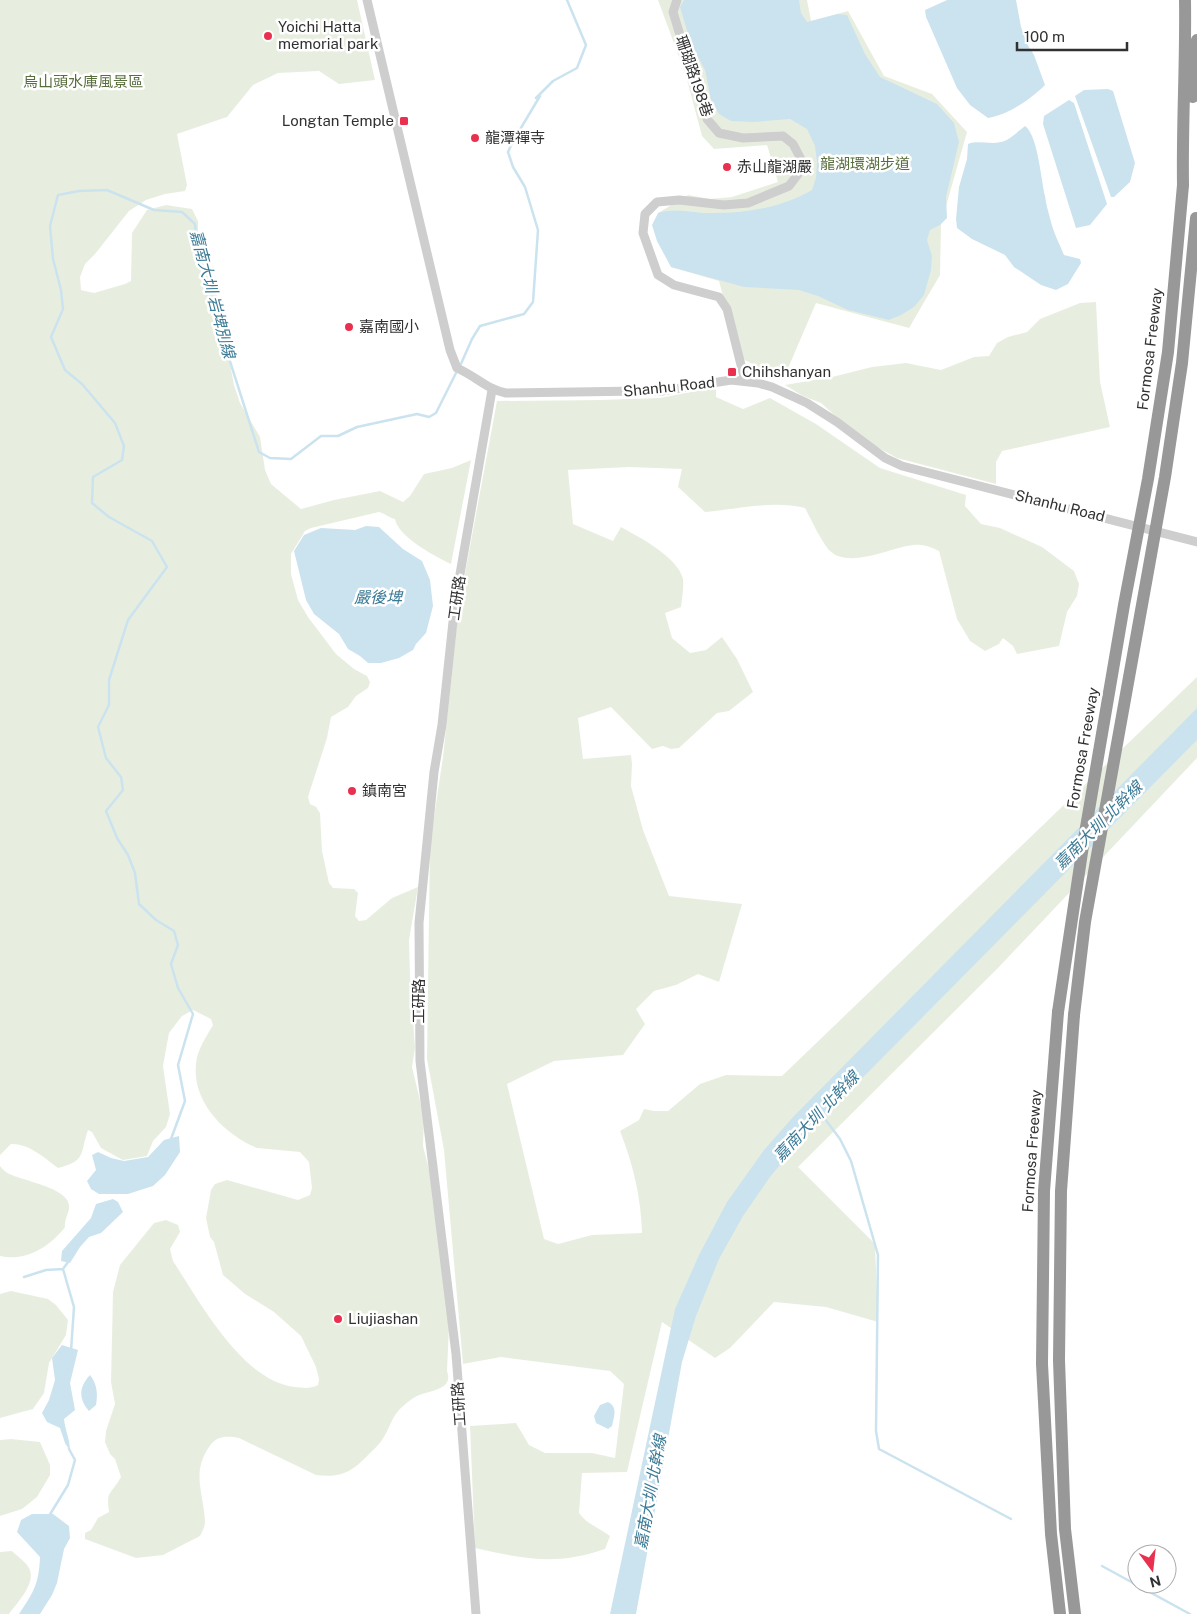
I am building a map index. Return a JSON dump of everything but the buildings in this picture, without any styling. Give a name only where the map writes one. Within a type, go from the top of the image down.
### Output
[{"type":"highway","points":[[1183,185],[1185,0]]},
{"type":"highway","name":"Formosa Freeway","points":[[1060,1614],[1051,1534],[1042,1364],[1044,1191],[1058,1012],[1084,839],[1124,605],[1148,479],[1168,352],[1197,40]]},
{"type":"highway","name":"Formosa Freeway","points":[[1075,1614],[1065,1529],[1058,1360],[1061,1191],[1074,1015],[1087,913],[1166,468],[1182,363],[1197,214]]},
{"type":"street","name":"Shanhu Road","points":[[367,0],[451,355],[457,368],[469,373],[492,390],[514,394],[640,392],[724,381],[745,381],[767,385],[803,401],[829,416],[885,458],[902,466],[1197,542]]},
{"type":"street","name":"珊瑚路198巷","points":[[677,0],[673,12],[683,45],[697,75],[707,119],[719,133],[743,138],[783,136],[793,144],[802,161],[798,174],[789,186],[748,202],[724,205],[679,200],[657,202],[644,214],[643,233],[658,275],[674,285],[718,297],[727,308],[745,381]]},
{"type":"street","name":"工研路","points":[[476,1614],[456,1354],[420,1061],[419,923],[429,816],[442,725],[455,603],[492,390]]},
{"type":"green space","name":"烏山頭水庫風景區","points":[[0,0],[357,0],[375,80],[339,84],[319,71],[278,73],[253,85],[227,117],[177,134],[187,185],[185,191],[165,194],[146,200],[129,211],[85,264],[80,277],[81,290],[94,293],[131,281],[132,233],[147,210],[166,205],[192,209],[198,221],[198,241],[201,258],[217,296],[234,385],[240,403],[260,437],[265,470],[271,484],[301,509],[380,491],[403,502],[410,496],[424,474],[452,468],[471,460],[451,564],[418,546],[403,533],[395,519],[379,512],[311,528],[305,531],[291,554],[291,574],[298,600],[308,617],[336,654],[354,669],[367,676],[370,682],[368,688],[356,696],[348,707],[331,717],[327,738],[308,797],[310,804],[316,807],[320,813],[322,851],[329,883],[333,888],[354,889],[358,893],[355,916],[359,921],[366,920],[392,898],[418,887],[409,940],[415,1048],[412,1067],[424,1117],[423,1146],[431,1177],[433,1204],[438,1223],[449,1327],[447,1382],[444,1386],[417,1396],[405,1404],[396,1413],[378,1445],[352,1469],[333,1476],[316,1475],[239,1438],[226,1437],[215,1440],[209,1447],[201,1466],[200,1484],[205,1522],[200,1536],[163,1555],[136,1558],[85,1539],[85,1533],[91,1530],[98,1518],[109,1512],[108,1500],[110,1493],[121,1477],[115,1459],[110,1454],[105,1442],[106,1431],[115,1404],[111,1382],[113,1292],[120,1265],[154,1223],[166,1220],[178,1225],[180,1232],[170,1249],[173,1261],[224,1337],[257,1371],[276,1382],[306,1388],[318,1385],[319,1379],[316,1367],[301,1336],[274,1312],[245,1294],[223,1275],[214,1242],[210,1237],[206,1218],[211,1190],[215,1184],[227,1180],[298,1200],[310,1195],[312,1188],[309,1162],[300,1152],[257,1148],[245,1142],[222,1125],[205,1104],[196,1078],[196,1064],[200,1049],[213,1025],[211,1019],[193,1010],[182,1016],[169,1033],[163,1066],[170,1114],[166,1127],[153,1141],[147,1156],[123,1160],[101,1148],[92,1132],[88,1130],[78,1159],[58,1168],[24,1146],[11,1144],[0,1155]]},
{"type":"green space","name":"龍湖環湖步道","points":[[658,0],[807,0],[811,21],[848,11],[884,76],[932,94],[967,132],[941,224],[940,275],[909,328],[816,303],[783,380],[739,357],[719,281],[671,267],[658,213],[688,195],[710,199],[732,197],[778,182],[767,145],[714,149],[702,136],[686,76]]},
{"type":"green space","points":[[1096,302],[1100,382],[1110,427],[1002,451],[996,462],[996,484],[897,458],[875,446],[821,403],[803,396],[785,385],[832,377],[872,367],[906,363],[941,370],[974,357],[989,356],[997,343],[1008,337],[1027,332],[1040,319],[1080,303]]},
{"type":"green space","points":[[716,387],[716,397],[743,409],[770,398],[816,424],[880,468],[966,495],[965,506],[981,524],[1000,528],[1042,547],[1074,571],[1079,584],[1077,596],[1067,612],[1059,646],[1017,654],[1013,646],[1003,638],[999,644],[985,651],[970,641],[957,619],[939,551],[930,547],[913,545],[869,556],[846,558],[836,555],[828,549],[805,508],[768,505],[705,512],[678,487],[682,469],[629,467],[568,470],[573,524],[613,541],[621,527],[657,548],[674,563],[683,579],[683,593],[681,607],[665,613],[672,638],[690,653],[706,650],[722,637],[737,659],[753,692],[729,711],[717,713],[679,748],[671,749],[663,746],[652,749],[611,707],[578,718],[583,759],[631,755],[631,786],[643,830],[669,896],[742,904],[719,982],[698,974],[676,985],[654,991],[636,1009],[645,1024],[623,1055],[554,1061],[507,1084],[544,1239],[558,1244],[592,1235],[642,1233],[636,1181],[620,1131],[639,1120],[644,1109],[668,1111],[700,1084],[726,1075],[782,1076],[1197,677],[1197,758],[997,969],[798,1167],[875,1244],[878,1322],[826,1307],[774,1302],[730,1348],[715,1358],[662,1322],[627,1472],[582,1473],[579,1513],[610,1536],[605,1549],[571,1558],[525,1558],[475,1548],[470,1426],[516,1423],[529,1445],[545,1453],[592,1453],[615,1458],[624,1384],[610,1371],[501,1357],[463,1364],[444,1150],[427,1059],[430,844],[443,757],[459,606],[497,401],[660,398]]},
{"type":"green space","points":[[0,1166],[10,1174],[54,1190],[67,1199],[69,1205],[65,1227],[52,1241],[28,1255],[19,1257],[0,1256]]},
{"type":"green space","points":[[11,1291],[48,1299],[56,1305],[68,1320],[66,1335],[49,1363],[44,1393],[33,1409],[0,1418],[0,1294]]},
{"type":"green space","points":[[11,1439],[40,1442],[50,1465],[50,1475],[37,1497],[22,1509],[0,1516],[0,1440]]},
{"type":"green space","points":[[12,1551],[28,1566],[31,1574],[30,1580],[25,1593],[9,1614],[0,1614],[0,1552]]},
{"type":"water","name":"龍湖環湖步道","points":[[684,0],[799,0],[801,13],[807,22],[838,14],[847,15],[865,54],[880,77],[937,104],[954,123],[959,142],[946,197],[947,218],[940,225],[930,230],[927,240],[932,256],[931,270],[924,295],[914,307],[889,320],[848,310],[818,296],[799,290],[744,287],[671,267],[657,241],[652,225],[658,213],[675,211],[704,213],[746,211],[786,202],[812,190],[816,178],[817,162],[815,146],[807,129],[790,119],[754,122],[731,121],[719,114],[711,100],[705,70],[691,44],[680,7]]},
{"type":"water","points":[[947,0],[1016,0],[1021,27],[1045,85],[1019,106],[996,116],[988,118],[970,105],[957,88],[926,17],[925,10]]},
{"type":"water","points":[[1108,89],[1113,91],[1135,163],[1130,182],[1114,197],[1111,197],[1075,96],[1084,90]]},
{"type":"water","points":[[1069,100],[1074,103],[1107,204],[1090,225],[1076,228],[1043,124],[1044,116]]},
{"type":"water","points":[[1025,126],[1033,138],[1036,148],[1047,206],[1055,235],[1064,255],[1080,259],[1081,263],[1068,284],[1056,290],[1041,285],[1014,267],[1005,255],[972,239],[957,228],[959,187],[967,159],[968,144],[976,142],[1001,142]]},
{"type":"water","name":"嚴後埤","points":[[366,526],[379,527],[403,549],[422,561],[430,580],[433,606],[426,633],[413,650],[399,658],[381,663],[368,663],[348,649],[339,634],[314,614],[306,600],[294,551],[304,535],[321,528],[355,530]]},
{"type":"water","name":"嘉南大圳 北幹線","points":[[1197,708],[1197,740],[799,1142],[770,1177],[743,1216],[719,1259],[696,1316],[682,1362],[636,1614],[610,1614],[675,1309],[699,1255],[727,1202],[764,1150],[793,1117]]},
{"type":"water","points":[[179,1136],[180,1152],[165,1175],[153,1186],[128,1194],[99,1194],[91,1189],[87,1181],[96,1170],[92,1155],[98,1152],[124,1161],[148,1157],[164,1140]]},
{"type":"water","points":[[113,1199],[118,1202],[123,1212],[101,1233],[89,1237],[70,1263],[61,1261],[62,1251],[91,1218],[96,1204]]},
{"type":"water","points":[[62,1345],[78,1350],[70,1383],[75,1410],[64,1419],[70,1451],[60,1428],[47,1422],[42,1413],[49,1400],[55,1380],[52,1358]]},
{"type":"water","points":[[90,1375],[96,1385],[97,1397],[96,1405],[89,1411],[83,1402],[81,1393]]},
{"type":"water","points":[[608,1402],[613,1406],[614,1412],[612,1426],[608,1429],[596,1423],[594,1416],[600,1405]]},
{"type":"water","points":[[32,1514],[53,1514],[69,1526],[70,1538],[64,1549],[57,1583],[40,1614],[19,1614],[35,1587],[38,1574],[40,1557],[17,1532],[21,1520]]},
{"type":"waterway","name":"嘉南大圳 岩埤別線","points":[[536,98],[553,81],[577,68],[586,45],[567,0]]},
{"type":"waterway","name":"嘉南大圳 岩埤別線","points":[[460,366],[480,326],[524,314],[533,302],[538,230],[525,187],[513,167],[508,152],[540,96]]},
{"type":"waterway","name":"嘉南大圳 岩埤別線","points":[[171,1139],[185,1101],[178,1065],[193,1014],[178,988],[171,964],[178,945],[174,931],[156,920],[139,904],[135,873],[106,811],[123,790],[121,777],[106,758],[98,727],[109,705],[109,680],[128,620],[167,567],[152,541],[109,517],[92,503],[93,477],[122,460],[124,446],[115,423],[82,384],[65,370],[51,337],[63,309],[61,290],[53,259],[50,226],[58,195],[79,191],[107,190],[154,210],[182,212],[195,224],[197,247],[219,327],[259,452],[270,458],[291,459],[321,436],[338,436],[357,427],[417,414],[429,417],[436,413],[457,371]]},
{"type":"waterway","name":"嘉南大圳 北幹線","points":[[822,1115],[840,1139],[851,1161],[878,1255],[876,1431],[879,1449],[1011,1519]]},
{"type":"waterway","name":"嘉南大圳 岩埤別線","points":[[68,1262],[63,1269],[74,1307],[71,1351]]},
{"type":"waterway","points":[[24,1277],[46,1270],[63,1269]]},
{"type":"waterway","name":"嘉南大圳 岩埤別線","points":[[49,1516],[68,1485],[75,1460],[69,1449]]},
{"type":"waterway","points":[[1102,1566],[1190,1614]]},
{"type":"place","name":"Yoichi Hatta memorial park","points":[[268,36]]},
{"type":"place","name":"Longtan Temple","points":[[404,121]]},
{"type":"place","name":"龍潭禪寺","points":[[475,138]]},
{"type":"place","name":"赤山龍湖嚴","points":[[727,167]]},
{"type":"place","name":"嘉南國小","points":[[349,327]]},
{"type":"place","name":"Chihshanyan","points":[[732,372]]},
{"type":"place","name":"鎮南宮","points":[[352,791]]},
{"type":"place","name":"Liujiashan","points":[[338,1319]]}]
